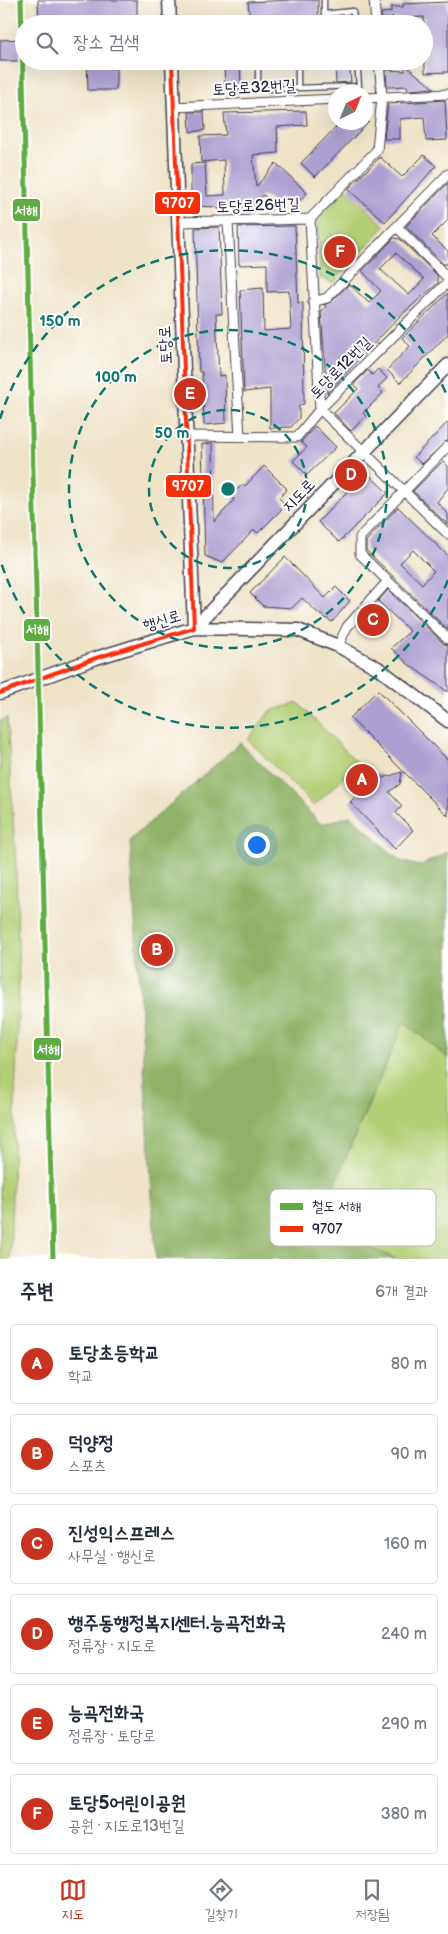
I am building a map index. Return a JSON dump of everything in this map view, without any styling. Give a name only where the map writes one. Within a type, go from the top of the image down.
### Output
[{"type":"main road","points":[[169,0],[170,15]]},
{"type":"main road","name":"토당로","points":[[172,70],[194,628]]},
{"type":"main road","name":"지도로","points":[[194,628],[448,365]]},
{"type":"main road","name":"행신로","points":[[0,693],[96,658],[194,628],[298,630],[338,646],[400,683],[448,721]]},
{"type":"street","points":[[374,0],[375,15]]},
{"type":"street","name":"토당로26번길","points":[[177,222],[310,219],[378,150],[382,97],[380,70]]},
{"type":"street","points":[[373,98],[448,94]]},
{"type":"street","name":"토당로32번길","points":[[174,107],[328,100]]},
{"type":"street","points":[[313,302],[328,298],[448,174]]},
{"type":"street","points":[[310,219],[320,409],[448,534]]},
{"type":"street","points":[[228,222],[240,437]]},
{"type":"street","points":[[397,227],[448,278]]},
{"type":"street","name":"토당로12번길","points":[[186,436],[297,437],[320,409],[448,282]]},
{"type":"street","points":[[448,446],[360,537],[360,554],[448,638]]},
{"type":"street","points":[[338,646],[347,627],[388,581]]},
{"type":"lane","points":[[324,0],[324,14],[353,11],[353,15]]},
{"type":"lane","points":[[258,70],[258,83],[267,89],[359,86],[358,70]]},
{"type":"lane","points":[[298,70],[298,88]]},
{"type":"lane","points":[[267,89],[268,103]]},
{"type":"green space","points":[[345,188],[385,226],[333,283],[320,278],[318,219]]},
{"type":"green space","points":[[298,703],[358,763],[314,806],[248,740],[270,711]]},
{"type":"green space","points":[[7,718],[16,866],[19,982],[10,1259],[0,1259],[0,721]]},
{"type":"green space","points":[[240,743],[321,824],[351,816],[400,861],[420,866],[448,852],[448,1058],[404,1022],[332,1189],[270,1189],[270,1246],[367,1246],[396,1259],[156,1259],[130,840]]},
{"type":"green space","points":[[404,1022],[448,1058],[448,1259],[396,1259],[366,1246],[436,1246],[436,1189],[332,1189]]},
{"type":"building","points":[[38,0],[137,0],[137,15],[39,15]]},
{"type":"building","points":[[318,0],[318,15],[249,15],[248,2]]},
{"type":"building","points":[[448,2],[448,72],[425,73],[425,70],[433,70],[433,15],[381,15],[381,13],[391,12],[391,7],[403,7],[403,4]]},
{"type":"building","points":[[15,39],[15,61],[0,61],[0,40]]},
{"type":"building","points":[[87,70],[116,70],[116,90],[88,90]]},
{"type":"building","points":[[224,70],[240,70],[241,89],[225,89]]},
{"type":"building","points":[[335,70],[350,70],[351,82],[336,83]]},
{"type":"building","points":[[386,70],[411,70],[434,88],[408,90],[407,86],[387,87]]},
{"type":"building","points":[[445,100],[447,140],[426,141],[424,117],[400,119],[400,139],[384,139],[388,104]]},
{"type":"building","points":[[306,111],[307,125],[277,127],[278,153],[253,155],[256,187],[276,163],[307,193],[298,202],[293,198],[290,201],[286,199],[283,201],[280,198],[274,203],[263,195],[251,208],[218,209],[217,207],[191,206],[191,164],[205,163],[207,196],[225,195],[224,160],[201,162],[200,136],[226,135],[224,113]]},
{"type":"building","points":[[189,112],[204,112],[205,130],[190,132]]},
{"type":"building","points":[[333,130],[361,130],[315,177],[301,163]]},
{"type":"building","points":[[424,155],[436,166],[385,222],[348,189],[380,157],[402,177]]},
{"type":"building","points":[[448,183],[448,220],[432,236],[448,251],[448,264],[443,264],[406,226]]},
{"type":"building","points":[[295,226],[298,303],[303,303],[304,404],[299,405],[299,418],[291,427],[270,428],[270,389],[244,392],[240,290],[263,288],[264,331],[291,329],[289,291],[267,292],[267,264],[239,265],[238,227]]},
{"type":"building","points":[[219,227],[222,314],[216,314],[219,376],[225,375],[226,423],[204,425],[202,372],[199,372],[195,228]]},
{"type":"building","points":[[394,238],[400,239],[437,275],[438,283],[400,316],[327,393],[321,312],[326,307],[324,305],[331,302],[349,284],[369,303],[381,291],[362,271]],"holes":[[[396,253],[424,279],[409,295],[380,269]]]},
{"type":"building","points":[[448,293],[448,334],[400,383],[387,370],[410,346],[402,338]]},
{"type":"building","points":[[378,369],[387,378],[378,388],[383,393],[363,413],[366,416],[351,431],[334,413],[358,389],[354,384],[368,370],[372,375]]},
{"type":"building","points":[[448,422],[448,440],[422,464],[414,457]]},
{"type":"building","points":[[315,426],[336,447],[307,475],[293,461],[307,447],[301,442]]},
{"type":"building","points":[[213,443],[214,522],[234,500],[231,496],[242,485],[244,487],[264,466],[287,489],[279,498],[286,505],[258,533],[254,530],[222,563],[205,556],[202,444]]},
{"type":"building","points":[[443,461],[448,466],[448,488],[437,502],[448,514],[448,525],[413,491]]},
{"type":"building","points":[[366,472],[388,493],[339,542],[318,522]]},
{"type":"building","points":[[398,507],[448,556],[448,630],[366,550],[366,541]],"holes":[[[413,550],[434,571],[422,584],[400,563]]]},
{"type":"building","points":[[285,557],[325,598],[336,587],[350,601],[332,622],[318,613],[302,598],[292,608],[263,606],[250,593]]},
{"type":"building","points":[[388,590],[444,644],[448,645],[448,692],[408,664],[391,648],[410,631],[378,601]]},
{"type":"building","points":[[378,690],[448,760],[448,816],[350,718]]},
{"type":"building","points":[[402,772],[400,784],[389,792],[402,806],[396,813],[413,830],[395,849],[350,802],[379,773],[383,778]]},
{"type":"rail line","name":"서해","points":[[21,0],[21,15]]},
{"type":"rail line","name":"서해","points":[[23,70],[53,1259]]},
{"type":"transit line","name":"9707","points":[[172,70],[194,628]]},
{"type":"transit line","name":"9707","points":[[0,693],[96,658],[194,628]]},
{"type":"place","name":"토당5어린이공원","points":[[340,252]]},
{"type":"place","name":"능곡전화국","points":[[190,394]]},
{"type":"place","name":"행주동행정복지센터.능곡전화국","points":[[351,475]]},
{"type":"place","name":"진성익스프레스","points":[[373,620]]},
{"type":"place","name":"토당초등학교","points":[[362,780]]},
{"type":"place","name":"덕양정","points":[[157,950]]}]
